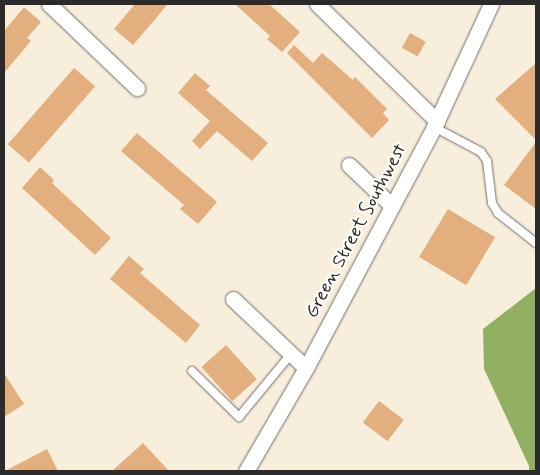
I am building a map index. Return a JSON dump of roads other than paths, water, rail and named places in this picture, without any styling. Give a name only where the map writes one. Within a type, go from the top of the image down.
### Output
[{"type":"street","points":[[49,4],[137,88]]},
{"type":"street","points":[[317,4],[435,124]]},
{"type":"street","name":"Green Street Southwest","points":[[246,471],[306,368],[392,206],[435,124],[491,4]]},
{"type":"street","points":[[348,165],[392,206]]},
{"type":"street","points":[[233,299],[306,368]]},
{"type":"lane","points":[[435,124],[481,152],[487,161],[492,203],[498,212],[536,243]]},
{"type":"lane","points":[[192,371],[239,417],[291,354]]}]
